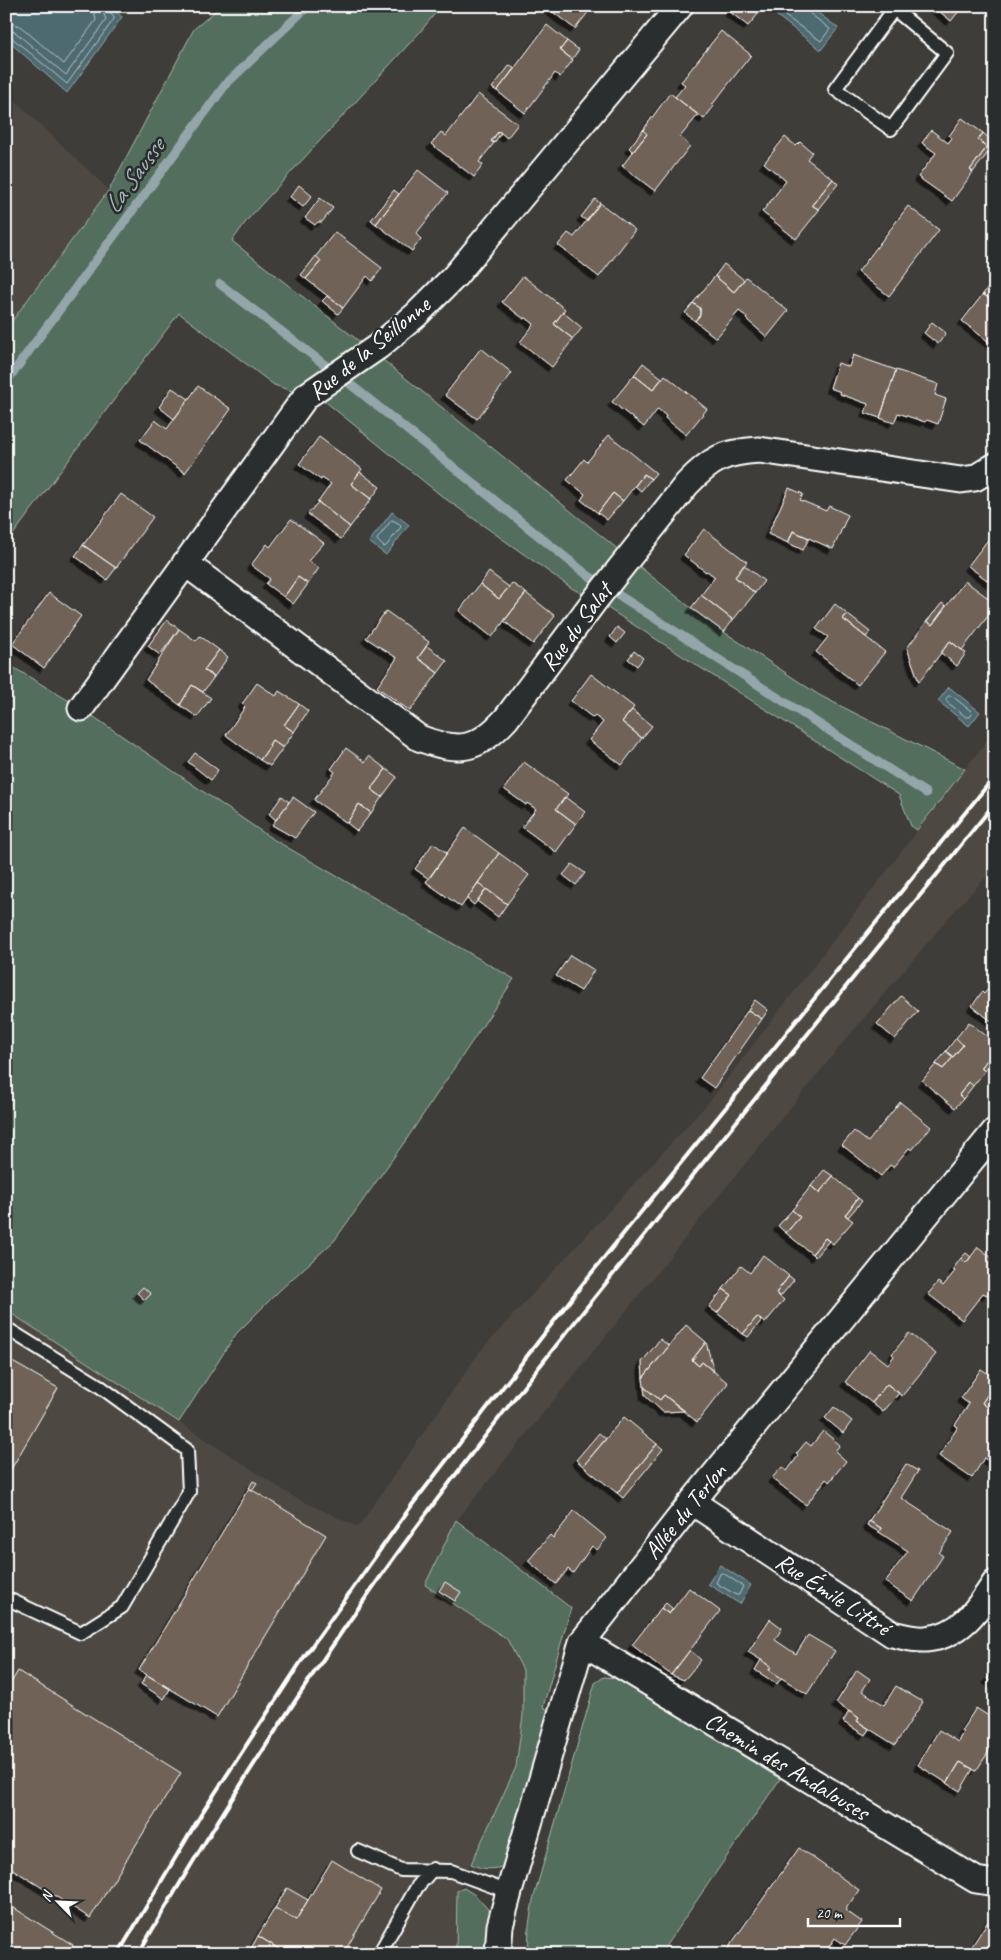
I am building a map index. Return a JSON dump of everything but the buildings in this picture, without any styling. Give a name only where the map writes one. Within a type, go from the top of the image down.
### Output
[{"type":"street","name":"Rue de la Seillonne","points":[[81,708],[306,396],[379,346],[416,314],[455,276],[680,6]]},
{"type":"street","name":"Rue du Salat","points":[[185,563],[419,738],[441,746],[461,747],[481,742],[492,734],[506,719],[595,600],[687,484],[703,467],[721,457],[739,452],[759,450],[961,480],[975,478],[995,466]]},
{"type":"street","name":"Allée du Terlon","points":[[498,1954],[500,1926],[509,1892],[582,1642],[692,1502],[995,1131]]},
{"type":"street","name":"Rue Émile Littré","points":[[692,1502],[892,1634],[926,1639],[954,1631],[977,1611],[995,1583]]},
{"type":"street","name":"Chemin des Andalouses","points":[[582,1642],[976,1880],[995,1883]]},
{"type":"lane","points":[[891,8],[948,53],[891,129],[835,89],[891,8]]},
{"type":"lane","points":[[6,1328],[110,1394],[187,1450],[189,1492],[122,1607],[81,1633],[6,1598]]},
{"type":"lane","points":[[358,1851],[401,1870],[433,1869],[451,1871],[509,1892]]},
{"type":"lane","points":[[379,1954],[417,1887],[433,1869]]},
{"type":"shaded area","points":[[6,92],[109,190],[6,329]]},
{"type":"shaded area","points":[[995,730],[995,867],[950,916],[842,1044],[457,1520],[425,1585],[507,1639],[523,1670],[523,1715],[516,1767],[457,1891],[456,1954],[6,1954],[6,1310],[294,1497],[358,1527],[481,1350],[710,1101]]},
{"type":"green space","points":[[221,6],[441,6],[420,32],[248,219],[232,241],[691,608],[724,632],[819,695],[965,769],[917,830],[911,826],[899,795],[595,600],[573,589],[443,497],[327,403],[274,385],[179,313],[6,544],[6,329],[109,190],[194,29]]},
{"type":"green space","points":[[6,663],[81,708],[271,838],[514,979],[406,1140],[334,1241],[280,1290],[236,1334],[179,1422],[6,1310]]},
{"type":"green space","points":[[456,1520],[571,1608],[543,1707],[552,1712],[506,1866],[492,1869],[471,1864],[516,1767],[523,1715],[523,1670],[507,1639],[425,1585]]},
{"type":"green space","points":[[604,1677],[617,1678],[780,1779],[660,1954],[528,1954],[529,1925],[533,1900],[595,1683]]},
{"type":"green space","points":[[464,1888],[475,1895],[494,1916],[492,1954],[456,1954],[457,1891]]},
{"type":"water","points":[[6,6],[110,6],[122,17],[67,93],[6,39]]},
{"type":"water","points":[[783,6],[809,6],[838,28],[821,50],[776,15]]},
{"type":"water","points":[[392,512],[409,525],[386,555],[369,542]]},
{"type":"water","points":[[949,687],[980,712],[969,726],[938,701]]},
{"type":"water","points":[[720,1565],[751,1585],[740,1604],[708,1584]]},
{"type":"waterway","name":"La Sausse","points":[[6,382],[226,84],[308,6]]},
{"type":"waterway","points":[[220,284],[355,388],[586,574],[926,793]]},
{"type":"railway","points":[[118,1954],[202,1813],[304,1657],[412,1505],[585,1281],[995,776]]},
{"type":"railway","points":[[138,1954],[223,1812],[344,1628],[412,1533],[564,1335],[995,803]]}]
